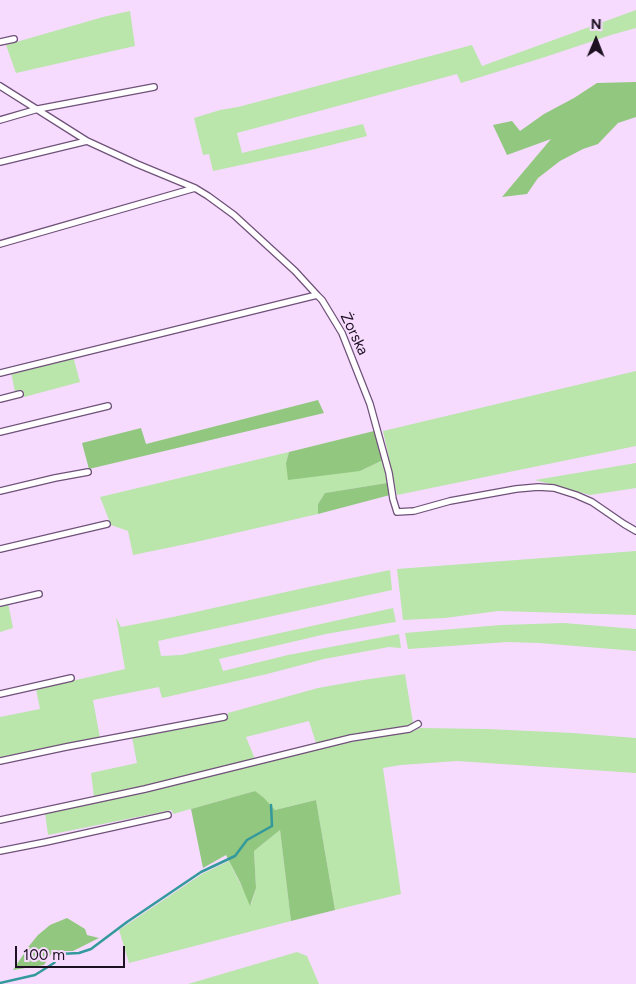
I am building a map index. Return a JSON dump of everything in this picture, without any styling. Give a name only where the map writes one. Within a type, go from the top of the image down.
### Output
[{"type":"street","points":[[0,42],[14,39]]},
{"type":"street","name":"Żorska","points":[[0,86],[87,141],[195,188],[208,196],[234,215],[295,271],[322,300],[342,333],[377,427],[397,512],[414,511],[450,501],[516,489],[554,488],[592,502],[636,531]]},
{"type":"street","points":[[0,120],[38,109],[154,87]]},
{"type":"street","points":[[0,162],[87,141]]},
{"type":"street","points":[[0,244],[195,188]]},
{"type":"street","points":[[0,373],[317,295]]},
{"type":"street","points":[[0,399],[20,394]]},
{"type":"street","points":[[0,432],[108,406]]},
{"type":"street","points":[[0,491],[88,472]]},
{"type":"street","points":[[0,549],[107,524]]},
{"type":"street","points":[[0,603],[39,594]]},
{"type":"street","points":[[0,694],[71,678]]},
{"type":"street","points":[[0,761],[224,717]]},
{"type":"street","points":[[0,820],[145,789],[351,738],[409,729],[418,724]]},
{"type":"street","points":[[0,851],[168,815]]},
{"type":"green space","points":[[636,10],[636,28],[461,83],[457,74],[237,133],[242,153],[363,124],[367,136],[213,171],[209,154],[203,155],[194,118],[472,45],[482,66]]},
{"type":"green space","points":[[130,11],[135,46],[16,73],[6,45]]},
{"type":"green space","points":[[636,82],[636,117],[618,123],[598,144],[583,149],[560,161],[538,178],[527,194],[502,197],[551,139],[507,155],[493,125],[512,121],[520,131],[544,114],[597,83]]},
{"type":"green space","points":[[73,356],[80,382],[24,397],[23,390],[15,392],[11,372]]},
{"type":"green space","points":[[636,371],[636,446],[397,495],[383,431]]},
{"type":"green space","points":[[318,400],[324,413],[89,469],[82,443],[141,428],[146,444]]},
{"type":"green space","points":[[374,431],[383,460],[360,471],[288,480],[286,463],[289,452]]},
{"type":"green space","points":[[289,452],[286,463],[360,471],[383,460],[387,483],[325,493],[318,504],[318,514],[133,555],[128,531],[111,525],[100,497]]},
{"type":"green space","points":[[636,463],[636,488],[590,495],[535,480]]},
{"type":"green space","points":[[387,483],[390,495],[318,514],[318,504],[325,493]]},
{"type":"green space","points":[[636,551],[636,615],[498,611],[445,618],[403,620],[397,569]]},
{"type":"green space","points":[[390,570],[392,590],[158,641],[161,656],[181,655],[393,608],[396,622],[326,634],[219,659],[223,671],[288,655],[399,634],[401,648],[389,647],[324,659],[162,698],[159,687],[93,700],[100,738],[0,759],[0,717],[40,709],[36,689],[125,669],[116,617],[121,627]]},
{"type":"green space","points":[[8,603],[13,628],[0,632],[0,605]]},
{"type":"green space","points":[[564,623],[636,629],[636,651],[507,642],[408,649],[405,633],[501,625]]},
{"type":"green space","points":[[405,674],[413,723],[410,726],[316,743],[309,721],[246,737],[255,759],[94,797],[91,773],[137,763],[132,737],[226,720],[228,713],[318,688]]},
{"type":"green space","points":[[420,728],[487,729],[636,738],[636,773],[457,761],[383,768],[401,894],[335,910],[316,800],[275,810],[255,791],[173,814],[172,810],[48,835],[45,813],[319,748],[414,731]]},
{"type":"green space","points":[[255,791],[275,810],[316,800],[335,910],[291,921],[280,830],[254,851],[256,888],[250,906],[226,855],[203,868],[191,809]]},
{"type":"green space","points":[[280,830],[291,921],[129,963],[119,930],[202,874],[229,861],[251,905],[256,888],[254,851]]},
{"type":"green space","points":[[67,918],[85,929],[87,935],[99,938],[73,951],[53,951],[44,965],[13,970],[38,935],[50,925]]},
{"type":"green space","points":[[297,952],[307,956],[319,984],[188,984]]},
{"type":"waterway","points":[[0,983],[35,975],[54,963],[60,954],[79,953],[91,949],[201,872],[235,856],[247,840],[272,826],[271,805]]}]
